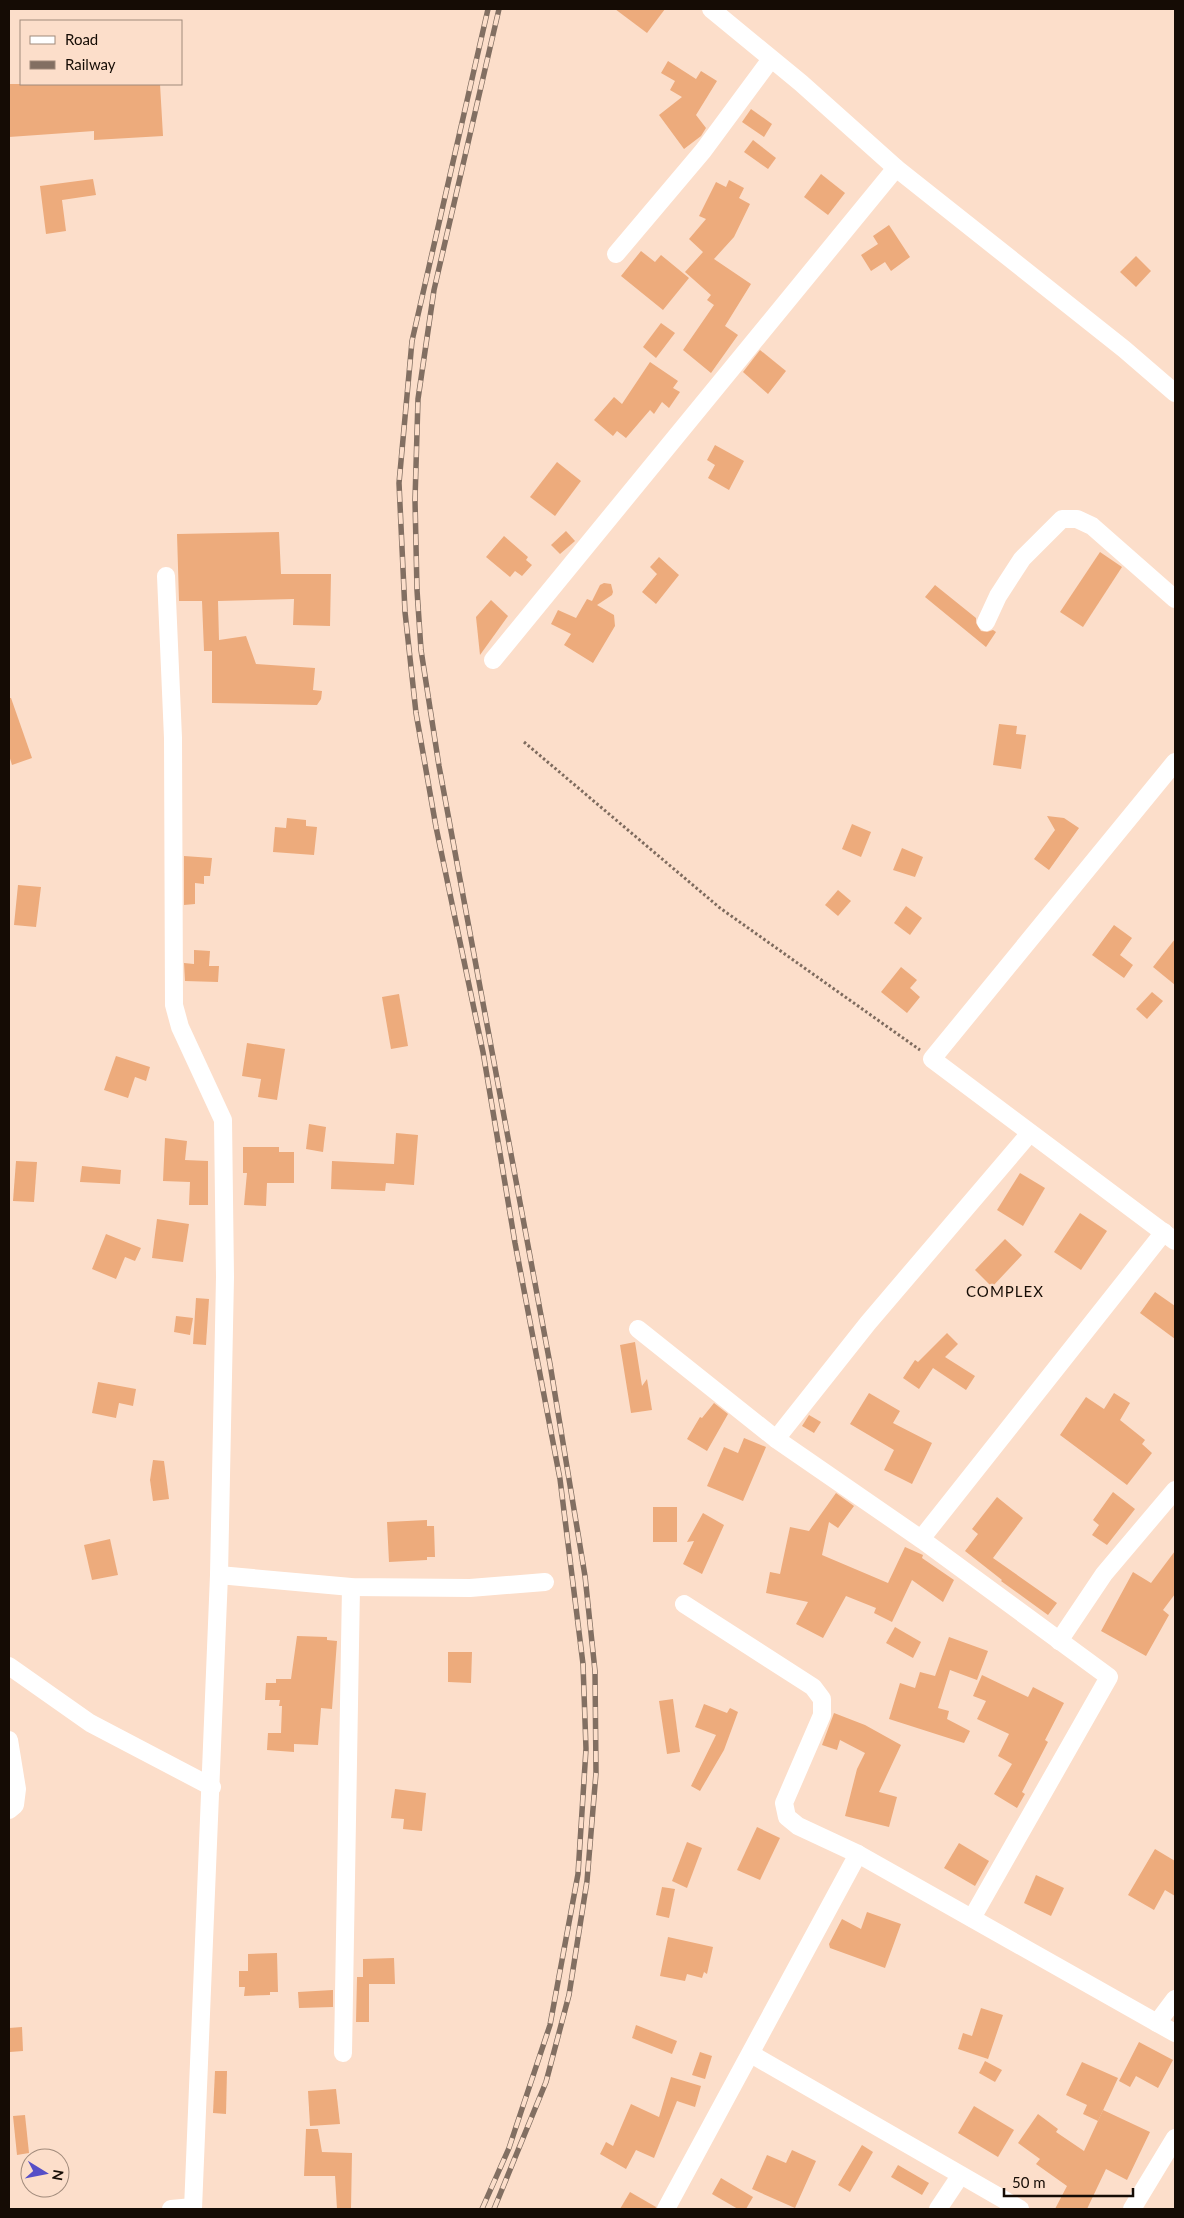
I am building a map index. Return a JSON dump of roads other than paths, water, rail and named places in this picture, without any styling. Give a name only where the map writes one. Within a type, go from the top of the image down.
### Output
[{"type":"street","points":[[711,9],[802,83],[896,168],[1124,349],[1175,393]]},
{"type":"street","points":[[616,254],[703,151],[771,59]]},
{"type":"street","points":[[493,660],[896,168]]},
{"type":"street","points":[[986,622],[998,596],[1022,559],[1062,519],[1077,518],[1092,526],[1175,599]]},
{"type":"street","points":[[166,576],[173,738],[174,1005],[180,1028],[223,1120],[225,1277],[219,1575],[212,1787],[193,2208],[171,2209]]},
{"type":"street","points":[[921,1539],[1170,1237],[932,1059],[1175,762]]},
{"type":"street","points":[[776,1439],[868,1323],[1030,1133]]},
{"type":"street","points":[[638,1329],[776,1439],[921,1539],[1108,1677],[972,1918]]},
{"type":"street","points":[[1058,1640],[1104,1574],[1175,1490]]},
{"type":"street","points":[[219,1575],[351,1587],[470,1588],[545,1582]]},
{"type":"street","points":[[344,2053],[351,1587]]},
{"type":"street","points":[[684,1604],[813,1687],[822,1699],[822,1715],[784,1803],[787,1817],[798,1826],[858,1854],[1175,2033]]},
{"type":"street","points":[[9,1666],[90,1723],[212,1787]]},
{"type":"street","points":[[9,1740],[17,1789],[15,1805],[9,1810]]},
{"type":"street","points":[[666,2209],[858,1854]]},
{"type":"street","points":[[1156,2023],[1175,1999]]},
{"type":"street","points":[[751,2054],[1020,2209]]},
{"type":"street","points":[[1132,2209],[1175,2138]]},
{"type":"street","points":[[938,2209],[960,2176]]},
{"type":"railway","points":[[482,2209],[509,2148],[550,2025],[578,1874],[586,1749],[583,1664],[560,1479],[515,1243],[483,1052],[436,827],[416,713],[405,612],[399,483],[412,341],[488,9]]},
{"type":"railway","points":[[494,2209],[546,2082],[569,1995],[587,1881],[596,1773],[595,1671],[585,1576],[550,1364],[439,766],[421,650],[417,590],[415,500],[418,399],[434,290],[499,9]]},
{"type":"district","name":"COMPLEX","points":[[1005,1291]]}]
